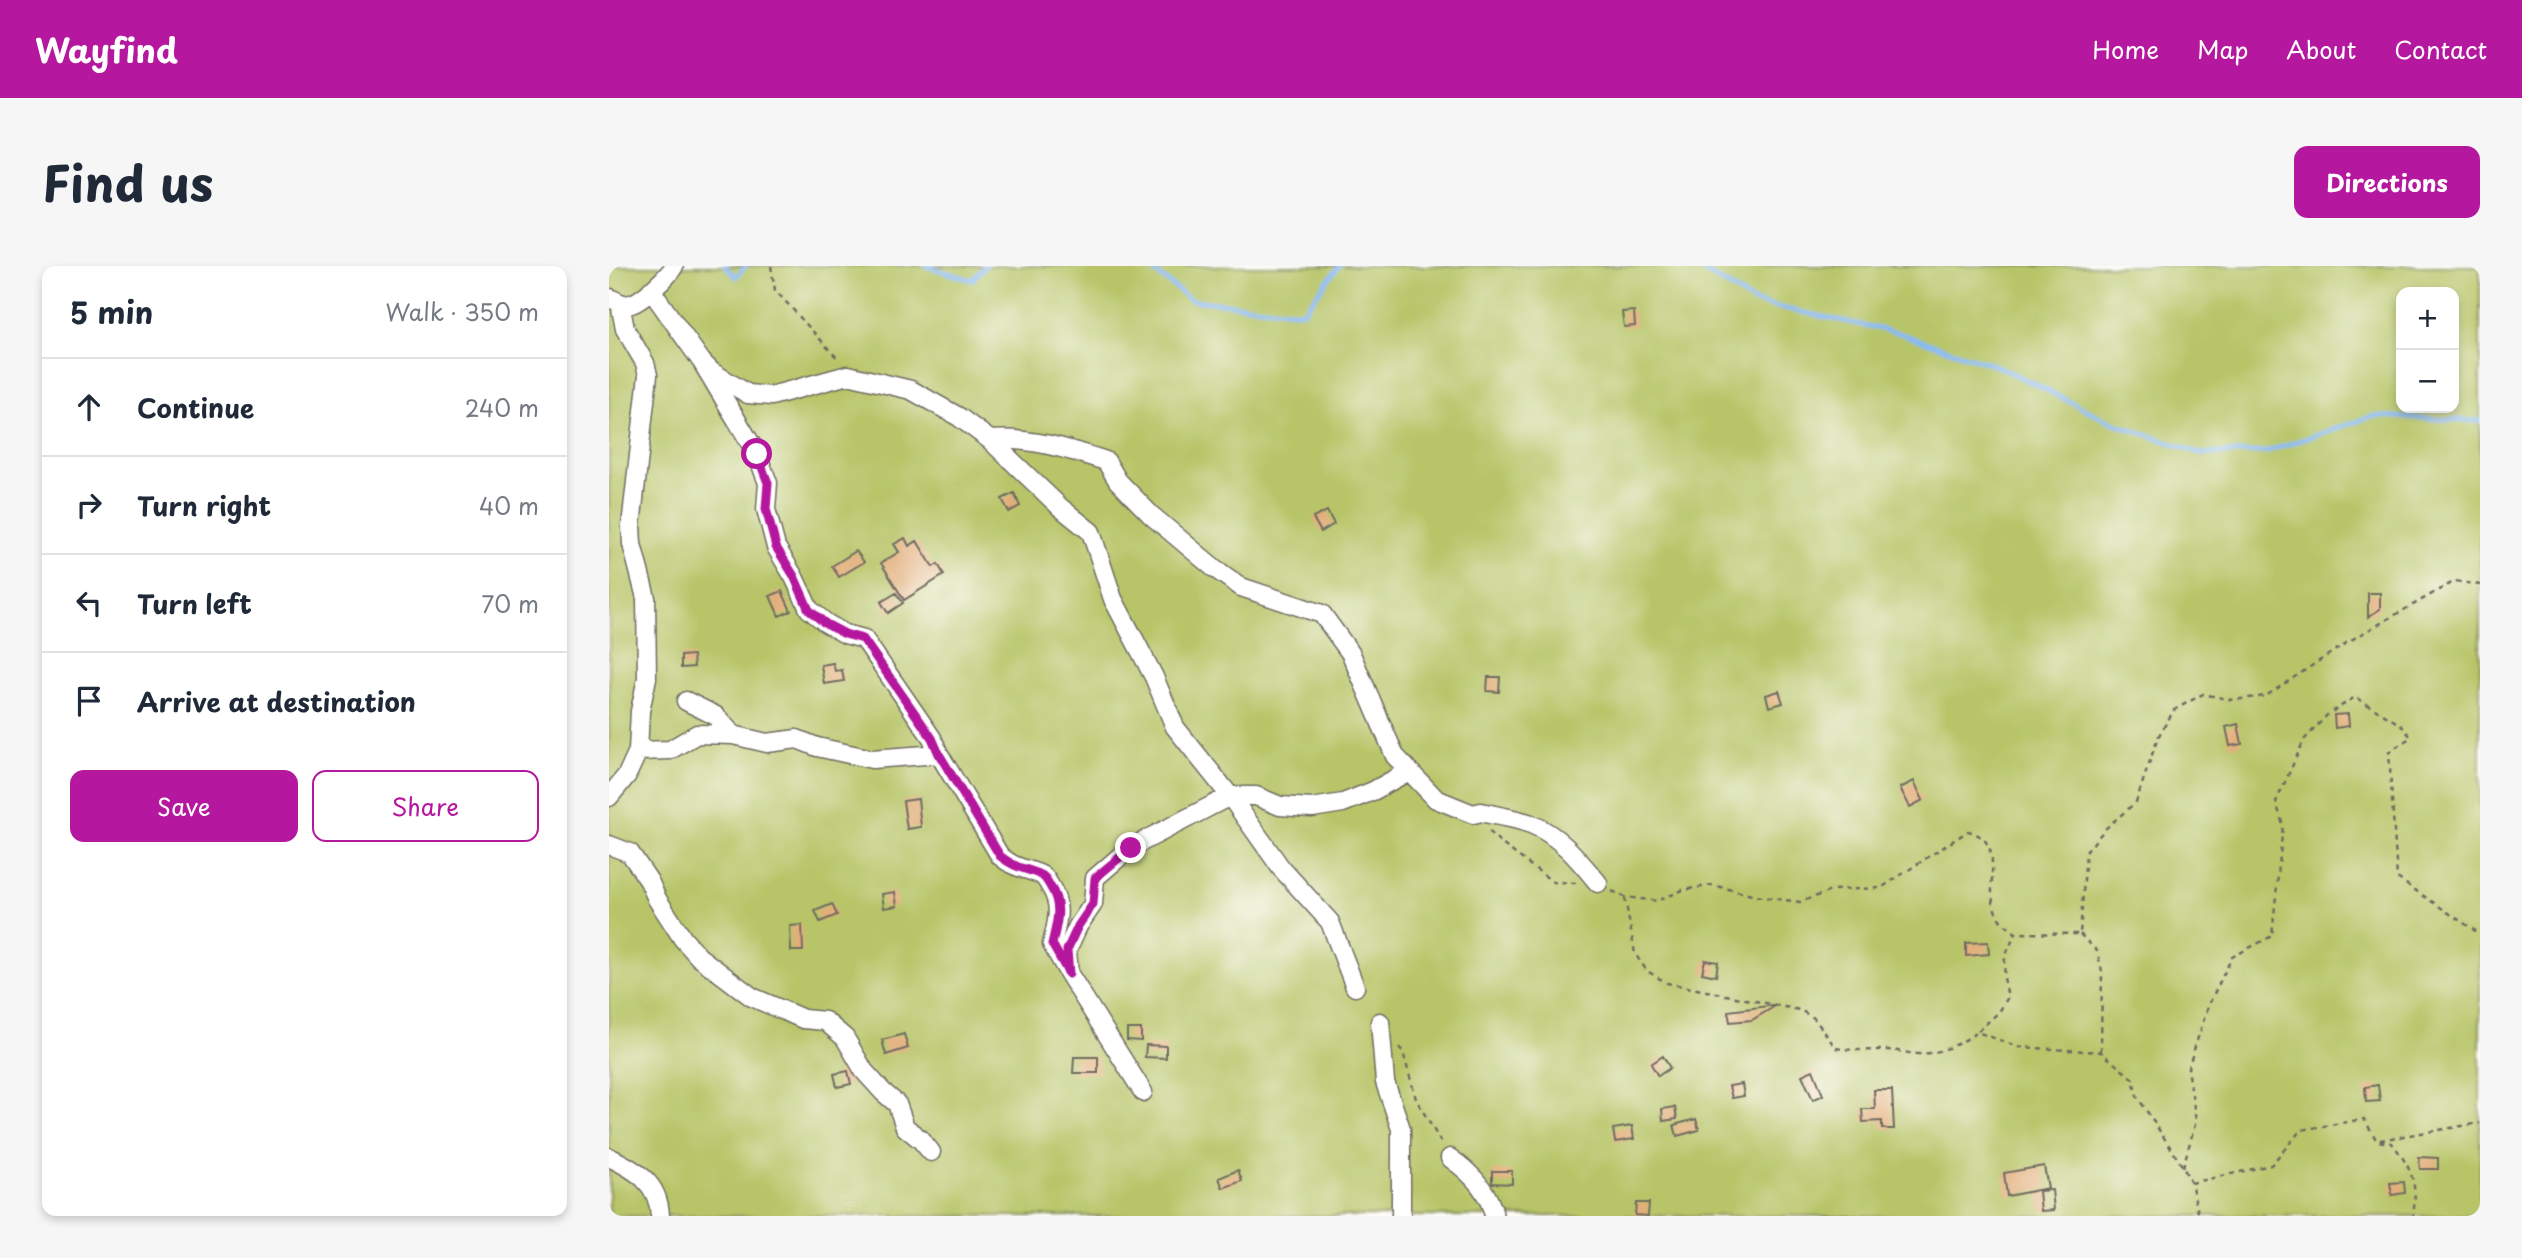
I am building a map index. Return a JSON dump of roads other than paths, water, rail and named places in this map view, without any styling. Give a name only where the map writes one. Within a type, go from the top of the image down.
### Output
[{"type":"street","points":[[614,300],[631,304],[674,266]]},
{"type":"street","points":[[650,290],[702,362],[757,454],[768,483],[766,509],[776,547],[794,576],[809,610],[826,624],[845,634],[863,639],[932,738],[1000,856],[1015,868],[1042,875],[1057,897],[1059,916],[1052,944],[1143,1092]]},
{"type":"street","points":[[609,797],[627,775],[638,751],[640,711],[647,678],[646,598],[632,544],[631,526],[648,375],[645,363],[625,329],[614,300]]},
{"type":"street","points":[[702,362],[712,372],[748,394],[771,396],[848,375],[911,390],[959,417],[990,440],[1060,507],[1091,532],[1113,599],[1154,677],[1175,727],[1230,796],[1281,868],[1330,922],[1355,987]]},
{"type":"street","points":[[990,440],[1051,444],[1106,461],[1118,481],[1151,515],[1214,568],[1241,587],[1322,614],[1351,654],[1395,756],[1436,799],[1473,814],[1481,812],[1530,824],[1552,835],[1581,862],[1598,883]]},
{"type":"street","points":[[686,701],[716,716],[733,735]]},
{"type":"street","points":[[638,751],[670,750],[697,734],[733,735],[767,743],[797,739],[817,747],[872,759],[939,754]]},
{"type":"street","points":[[1069,974],[1067,950],[1078,926],[1093,904],[1095,878],[1131,848],[1230,796],[1256,796],[1280,806],[1312,808],[1343,803],[1373,791],[1409,771]]},
{"type":"street","points":[[609,845],[630,853],[683,939],[699,957],[752,997],[803,1019],[825,1021],[845,1038],[864,1071],[897,1104],[905,1127],[931,1152]]},
{"type":"street","points":[[1380,1022],[1385,1082],[1401,1129],[1401,1216]]},
{"type":"street","points":[[609,1157],[634,1169],[649,1182],[659,1202],[660,1216]]},
{"type":"street","points":[[1450,1158],[1472,1174],[1492,1206],[1494,1216]]},
{"type":"waterway","points":[[725,266],[736,277],[746,266]]},
{"type":"waterway","points":[[926,266],[972,280],[985,266]]},
{"type":"waterway","points":[[1147,266],[1191,300],[1303,312],[1339,266]]},
{"type":"waterway","points":[[1696,266],[1754,302],[1899,333],[2002,368],[2111,422],[2202,454],[2265,452],[2373,416],[2480,421]]}]
